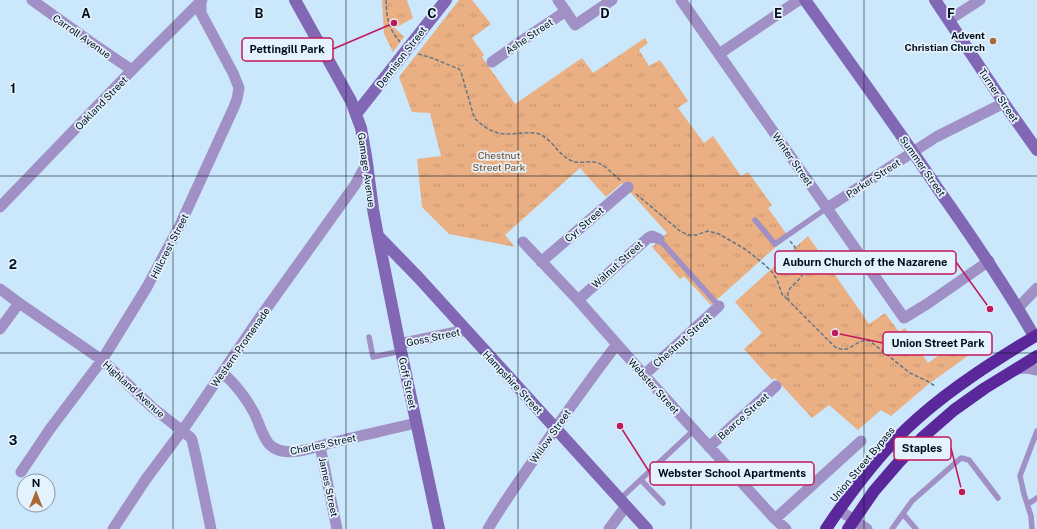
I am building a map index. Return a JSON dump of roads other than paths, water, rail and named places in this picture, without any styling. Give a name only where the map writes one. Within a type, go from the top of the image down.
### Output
[{"type":"highway","name":"Union Street Bypass","points":[[826,529],[862,479],[891,444],[917,419],[944,396],[977,373],[1036,336]]},
{"type":"highway","points":[[851,524],[874,492],[899,462],[923,437],[954,410],[985,388],[1037,356]]},
{"type":"street","name":"Carroll Avenue","points":[[32,0],[132,70]]},
{"type":"street","name":"Oakland Street","points":[[0,207],[201,0]]},
{"type":"street","name":"Hillcrest Street","points":[[21,472],[50,429],[102,360],[147,287],[180,225],[237,99],[239,88],[201,13],[201,0]]},
{"type":"street","name":"Gamage Avenue","points":[[295,0],[352,102],[361,128],[378,236]]},
{"type":"street","name":"Dennison Street","points":[[356,114],[446,0]]},
{"type":"street","points":[[558,0],[575,25],[612,0]]},
{"type":"street","name":"Winter Street","points":[[681,0],[904,318],[989,261]]},
{"type":"street","points":[[719,54],[799,0]]},
{"type":"street","name":"Summer Street","points":[[805,0],[989,261],[1036,336]]},
{"type":"street","name":"Turner Street","points":[[935,0],[1037,150]]},
{"type":"street","points":[[949,20],[980,0]]},
{"type":"street","name":"Ashe Street","points":[[492,62],[566,11]]},
{"type":"street","name":"Parker Street","points":[[827,208],[936,137],[1004,103]]},
{"type":"street","name":"Western Promenade","points":[[113,529],[146,479],[223,373],[256,323],[354,185],[363,170],[368,166]]},
{"type":"street","name":"Cyr Street","points":[[541,262],[628,187]]},
{"type":"street","name":"Hampshire Street","points":[[378,236],[418,277],[647,529]]},
{"type":"street","name":"Goff Street","points":[[378,236],[400,348],[439,529]]},
{"type":"street","name":"Walnut Street","points":[[578,300],[648,238],[652,236],[659,239]]},
{"type":"street","name":"Webster Street","points":[[523,242],[578,300],[709,447],[786,529]]},
{"type":"street","points":[[1018,308],[1037,288]]},
{"type":"street","name":"Highland Avenue","points":[[0,289],[18,304],[102,360],[153,408],[186,433],[192,440],[211,529]]},
{"type":"street","points":[[0,329],[18,304]]},
{"type":"street","name":"Chestnut Street","points":[[644,375],[719,306]]},
{"type":"street","name":"Goss Street","points":[[400,348],[466,330]]},
{"type":"street","name":"Willow Street","points":[[488,529],[499,510],[583,388],[617,344]]},
{"type":"street","points":[[1016,369],[1027,368],[1037,370]]},
{"type":"street","name":"Charles Street","points":[[223,373],[240,391],[253,410],[264,437],[270,445],[277,450],[287,452],[320,446],[416,423]]},
{"type":"street","name":"Bearce Street","points":[[709,447],[776,386]]},
{"type":"street","points":[[775,519],[861,441]]},
{"type":"street","name":"James Street","points":[[320,446],[337,529]]},
{"type":"street","points":[[609,529],[623,502]]},
{"type":"street","points":[[839,510],[851,524],[867,529]]},
{"type":"lane","points":[[755,220],[775,244],[827,208]]},
{"type":"lane","points":[[659,239],[719,306]]},
{"type":"lane","points":[[369,337],[373,357],[400,348]]},
{"type":"lane","points":[[623,502],[641,480],[694,430]]},
{"type":"lane","points":[[1032,529],[1034,516],[1024,494],[1020,476],[1037,431]]},
{"type":"lane","points":[[892,529],[912,501],[961,458],[969,460],[998,498]]},
{"type":"lane","points":[[641,480],[663,503]]},
{"type":"lane","points":[[1028,504],[1037,498]]},
{"type":"lane","points":[[903,514],[916,529]]},
{"type":"place","name":"Pettingill Park","points":[[394,23]]},
{"type":"place","name":"Advent Christian Church","points":[[993,41]]},
{"type":"place","name":"Auburn Church of the Nazarene","points":[[990,309]]},
{"type":"place","name":"Union Street Park","points":[[835,333]]},
{"type":"place","name":"Webster School Apartments","points":[[620,426]]},
{"type":"place","name":"Staples","points":[[962,492]]},
{"type":"park label","name":"Chestnut Street Park","points":[[499,160]]}]
